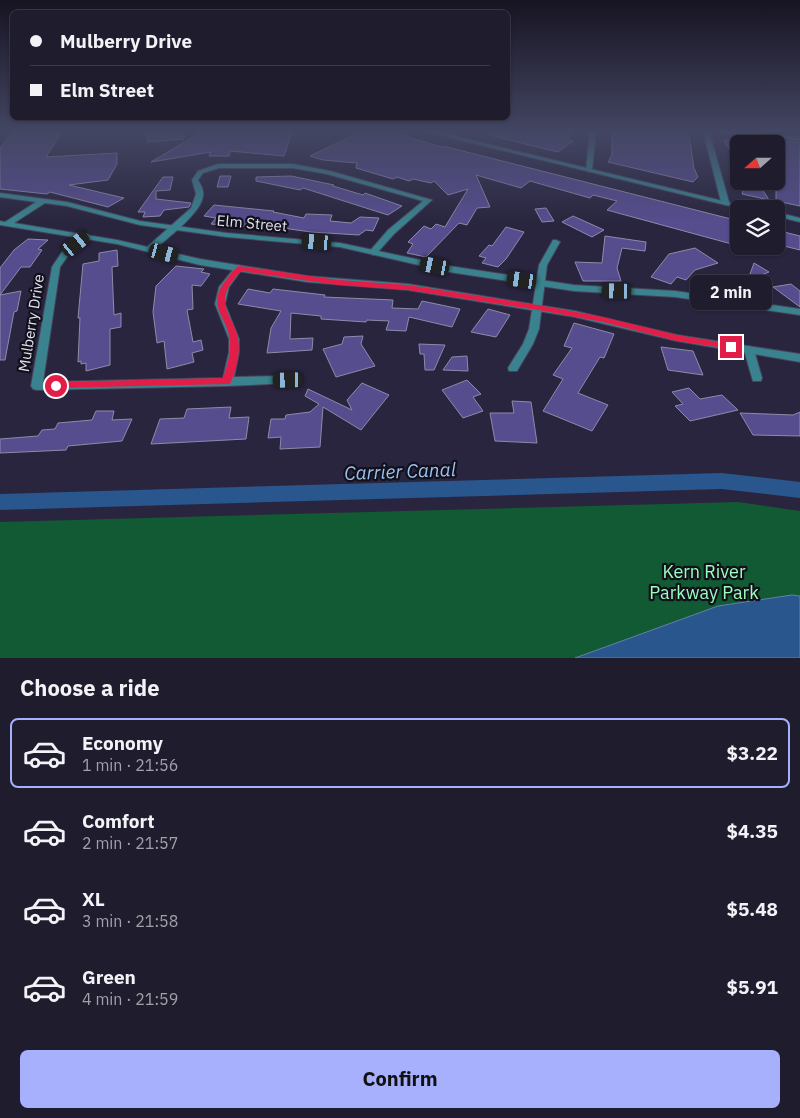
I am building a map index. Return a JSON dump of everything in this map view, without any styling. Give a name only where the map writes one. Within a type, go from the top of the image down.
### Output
[{"type":"street","points":[[554,162],[730,203]]},
{"type":"street","points":[[588,170],[589,162]]},
{"type":"street","points":[[714,162],[725,202]]},
{"type":"street","points":[[150,249],[194,209],[201,194],[195,180],[200,172],[218,166],[275,165],[311,168],[428,200],[390,232],[373,252]]},
{"type":"street","name":"Elm Street","points":[[0,195],[84,208],[140,223],[227,235],[317,242],[449,269],[541,283],[604,290],[674,294],[800,312]]},
{"type":"street","points":[[3,224],[43,201]]},
{"type":"street","points":[[785,216],[800,220]]},
{"type":"street","points":[[3,224],[85,236],[150,249],[200,262],[338,283],[408,288],[538,308],[603,319],[677,338],[800,358]]},
{"type":"street","name":"Mulberry Drive","points":[[85,236],[67,251],[56,268],[37,386],[288,380]]},
{"type":"street","points":[[513,368],[528,344],[534,329],[543,265],[556,242]]},
{"type":"street","points":[[227,382],[234,352],[234,339],[230,326],[222,313],[221,295],[224,287],[239,268]]},
{"type":"street","points":[[730,288],[734,302]]},
{"type":"street","points":[[749,350],[757,378]]},
{"type":"green space","name":"Kern River Parkway Park","points":[[738,502],[800,511],[800,658],[0,658],[0,522]]},
{"type":"water","points":[[792,595],[800,596],[800,658],[575,658],[718,606]]},
{"type":"building","points":[[0,162],[117,162],[108,180],[69,185],[124,198],[108,207],[50,192],[47,194],[0,189]]},
{"type":"building","points":[[342,162],[505,162],[730,219],[730,244],[607,210],[617,201],[593,195],[590,198],[530,181],[521,188],[476,175],[490,207],[477,208],[467,225],[459,223],[426,257],[407,253],[413,244],[408,242],[424,226],[431,229],[436,224],[445,227],[468,189],[448,195],[434,181],[431,183],[413,179],[409,181],[397,177],[393,179],[356,168],[357,163]]},
{"type":"building","points":[[608,162],[693,162],[698,177],[693,182]]},
{"type":"building","points":[[785,162],[800,162],[800,206],[785,203],[785,200],[776,200],[776,190],[785,190]]},
{"type":"building","points":[[220,176],[231,176],[228,187],[217,187]]},
{"type":"building","points":[[291,176],[334,185],[363,195],[365,193],[402,206],[388,215],[303,188],[300,190],[256,181],[256,177]]},
{"type":"building","points":[[163,177],[173,177],[170,190],[156,191],[156,199],[191,203],[189,207],[164,210],[160,216],[143,217],[145,212],[138,212]]},
{"type":"building","points":[[743,190],[763,190],[769,200],[742,194]]},
{"type":"building","points":[[214,205],[274,211],[304,218],[306,214],[332,215],[330,221],[351,223],[360,217],[379,218],[373,231],[366,230],[359,235],[311,232],[247,223],[243,227],[211,224],[216,218],[204,216]]},
{"type":"building","points":[[546,208],[554,221],[542,222],[535,209]]},
{"type":"building","points":[[573,216],[604,230],[592,237],[562,222]]},
{"type":"building","points":[[506,227],[524,232],[506,259],[498,267],[482,263],[486,258],[479,256],[489,245],[492,246]]},
{"type":"building","points":[[785,232],[800,236],[800,250],[785,246]]},
{"type":"building","points":[[605,236],[646,242],[645,251],[622,248],[617,268],[621,281],[583,281],[575,262],[602,263]]},
{"type":"building","points":[[28,239],[48,240],[38,249],[42,250],[30,267],[21,267],[0,295],[0,268],[14,250]]},
{"type":"building","points":[[695,248],[718,263],[695,270],[686,280],[677,277],[671,284],[651,277],[669,254]]},
{"type":"building","points":[[117,250],[118,266],[112,267],[114,315],[121,313],[121,327],[110,329],[110,365],[86,371],[86,363],[81,364],[81,361],[78,362],[80,318],[78,318],[83,264],[99,261],[99,253]]},
{"type":"building","points":[[754,263],[769,272],[756,277],[750,274]]},
{"type":"building","points":[[176,266],[204,269],[201,272],[210,274],[201,286],[192,285],[193,309],[187,310],[193,342],[201,340],[203,350],[192,353],[194,362],[167,369],[164,341],[157,343],[153,312],[156,286]]},
{"type":"building","points":[[791,284],[800,291],[800,307],[773,287]]},
{"type":"building","points":[[248,289],[270,293],[273,289],[325,295],[324,297],[393,300],[392,308],[418,309],[422,301],[460,309],[452,327],[409,317],[406,331],[386,330],[389,321],[367,320],[366,322],[321,319],[321,316],[291,313],[290,339],[313,338],[312,350],[267,353],[271,328],[281,311],[238,304]]},
{"type":"building","points":[[21,291],[17,311],[14,312],[5,360],[0,360],[0,295]]},
{"type":"building","points":[[488,309],[510,315],[496,337],[471,332]]},
{"type":"building","points":[[574,323],[614,334],[604,358],[600,357],[578,393],[608,405],[592,431],[543,411],[563,379],[553,375],[572,348],[564,346]]},
{"type":"building","points":[[363,336],[361,344],[375,366],[336,377],[323,349],[342,344],[344,337]]},
{"type":"building","points":[[419,344],[445,345],[434,370],[425,370],[424,354],[420,354]]},
{"type":"building","points":[[661,347],[693,351],[703,375],[668,370]]},
{"type":"building","points":[[467,356],[468,371],[443,370],[452,357]]},
{"type":"building","points":[[467,380],[481,394],[473,397],[483,411],[463,418],[442,390]]},
{"type":"building","points":[[362,383],[389,395],[361,430],[323,407],[320,447],[280,449],[281,437],[268,438],[271,419],[285,419],[286,415],[310,412],[319,404],[305,396],[308,389],[352,410],[347,400]]},
{"type":"building","points":[[689,388],[700,399],[722,395],[738,410],[690,421],[675,406],[683,404],[672,392]]},
{"type":"building","points":[[512,401],[531,402],[537,443],[495,441],[490,413],[514,413]]},
{"type":"building","points":[[231,407],[229,418],[249,417],[246,439],[151,444],[160,419],[184,418],[187,409]]},
{"type":"building","points":[[96,411],[114,411],[112,420],[132,419],[122,441],[68,446],[66,450],[0,453],[0,439],[38,436],[42,430],[55,429],[58,423],[92,420]]},
{"type":"building","points":[[800,412],[800,436],[753,435],[740,413],[793,415]]},
{"type":"waterway","name":"Carrier Canal","points":[[0,502],[722,481],[800,490]]},
{"type":"route","points":[[56,386],[227,382],[234,352],[234,339],[220,304],[224,287],[239,268],[338,283],[408,288],[538,308],[603,319],[677,338],[731,347]]}]
